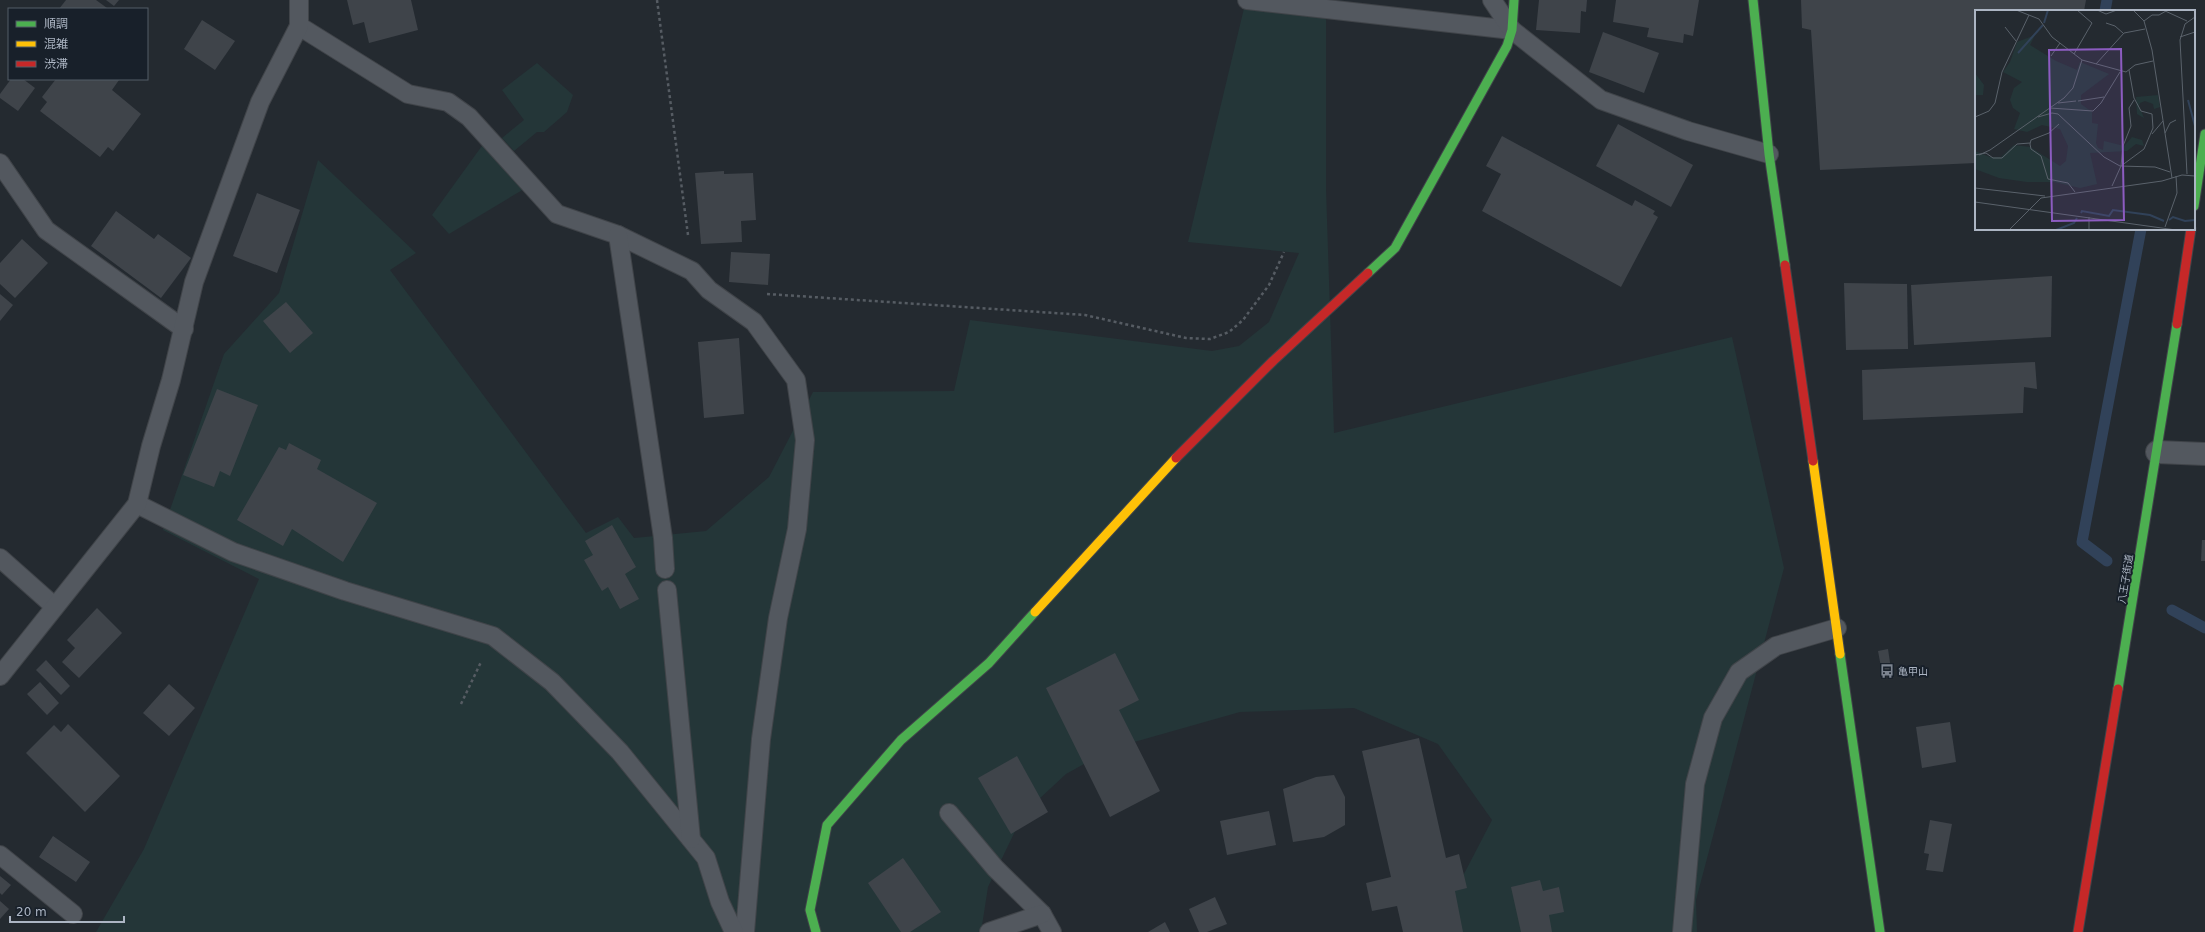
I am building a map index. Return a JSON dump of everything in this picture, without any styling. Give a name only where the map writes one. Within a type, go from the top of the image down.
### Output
[{"type":"main road","points":[[816,932],[810,910],[827,825],[901,740],[989,663],[1175,459],[1273,361],[1395,248],[1507,46],[1512,30],[1514,0]]},
{"type":"main road","points":[[1753,0],[1769,154],[1880,932]]},
{"type":"main road","points":[[2195,199],[2205,134]]},
{"type":"main road","name":"八王子街道","points":[[2078,932],[2156,452],[2190,230]]},
{"type":"street","points":[[2156,452],[2205,454]]},
{"type":"lane","points":[[0,676],[54,606],[137,504],[151,446],[172,380],[194,282],[260,102],[299,26],[300,0]]},
{"type":"lane","points":[[1247,0],[1512,30]]},
{"type":"lane","points":[[1492,0],[1512,30],[1601,100],[1688,131],[1769,154]]},
{"type":"lane","points":[[299,26],[408,94],[448,102],[469,117],[557,214],[618,235],[692,271],[708,290],[754,322],[796,380],[805,440],[797,529],[778,618],[760,739],[754,842],[745,932]]},
{"type":"lane","points":[[0,164],[46,230],[184,329]]},
{"type":"lane","points":[[618,235],[663,538],[665,569]]},
{"type":"lane","points":[[137,504],[233,552],[345,591],[493,636],[552,682],[620,752],[691,839],[706,858],[720,902],[734,932]]},
{"type":"lane","points":[[0,558],[54,606]]},
{"type":"lane","points":[[667,590],[691,839]]},
{"type":"lane","points":[[1682,932],[1695,784],[1713,718],[1739,672],[1776,646],[1837,628]]},
{"type":"lane","points":[[950,813],[995,868],[1042,914],[1052,932]]},
{"type":"lane","points":[[0,854],[73,914]]},
{"type":"lane","points":[[989,932],[1042,914]]},
{"type":"path","points":[[657,0],[692,271]]},
{"type":"path","points":[[762,293],[1085,314],[1186,338],[1210,339],[1229,332],[1244,320],[1269,285],[1284,252]]},
{"type":"path","points":[[461,704],[493,636]]},
{"type":"shaded area","points":[[1246,0],[1326,0],[1326,189],[1334,433],[1732,337],[1784,568],[1696,900],[1697,932],[1425,932],[1453,895],[1492,820],[1438,744],[1354,708],[1240,712],[1113,748],[1066,774],[1024,813],[988,887],[981,932],[96,932],[144,849],[259,579],[163,530],[224,354],[279,293],[318,160],[416,253],[390,270],[586,533],[618,517],[634,538],[706,531],[769,477],[813,392],[954,391],[970,320],[1212,351],[1239,346],[1269,322],[1299,253],[1188,242]]},
{"type":"shaded area","points":[[537,63],[573,95],[567,112],[544,132],[537,132],[514,151],[502,138],[524,120],[502,90]]},
{"type":"shaded area","points":[[484,143],[524,189],[449,234],[432,215]]},
{"type":"building","points":[[66,0],[96,0],[107,8],[60,8]]},
{"type":"building","points":[[106,0],[119,0],[114,6]]},
{"type":"building","points":[[347,0],[411,0],[418,30],[369,43],[364,22],[353,25]]},
{"type":"building","points":[[1539,0],[1587,0],[1586,12],[1581,11],[1580,33],[1536,30]]},
{"type":"building","points":[[1616,0],[1699,0],[1693,36],[1684,34],[1683,43],[1647,37],[1649,28],[1613,22]]},
{"type":"building","points":[[1801,0],[2086,0],[2084,10],[1975,10],[1975,163],[1820,170],[1811,30],[1802,28]]},
{"type":"building","points":[[202,20],[235,41],[215,70],[184,49]]},
{"type":"building","points":[[1603,32],[1659,53],[1644,93],[1589,72]]},
{"type":"building","points":[[10,80],[24,80],[35,88],[18,111],[0,98],[0,94]]},
{"type":"building","points":[[55,80],[119,80],[112,90],[141,114],[113,151],[108,147],[100,157],[40,111],[47,102],[42,97]]},
{"type":"building","points":[[1618,124],[1693,165],[1671,207],[1596,166]]},
{"type":"building","points":[[1502,136],[1632,206],[1635,200],[1655,211],[1653,214],[1658,217],[1621,287],[1482,211],[1501,174],[1486,166]]},
{"type":"building","points":[[724,171],[724,174],[753,173],[756,220],[741,221],[742,242],[701,244],[695,173]]},
{"type":"building","points":[[257,193],[300,210],[277,273],[233,256]]},
{"type":"building","points":[[116,211],[154,239],[158,234],[191,258],[161,298],[91,246]]},
{"type":"building","points":[[22,239],[48,263],[15,298],[0,284],[0,263]]},
{"type":"building","points":[[731,252],[770,254],[768,285],[729,282]]},
{"type":"building","points":[[2052,276],[2051,337],[1914,345],[1911,285]]},
{"type":"building","points":[[1844,283],[1907,284],[1908,349],[1846,350]]},
{"type":"building","points":[[0,294],[13,305],[0,321]]},
{"type":"building","points":[[286,302],[313,333],[290,353],[263,321]]},
{"type":"building","points":[[739,338],[744,414],[704,418],[698,342]]},
{"type":"building","points":[[2035,362],[2037,389],[2024,387],[2023,413],[1863,420],[1862,370]]},
{"type":"building","points":[[217,389],[258,405],[230,476],[220,471],[214,487],[183,475]]},
{"type":"building","points":[[289,443],[321,460],[317,469],[377,503],[343,562],[292,529],[283,546],[237,520],[279,447],[286,450]]},
{"type":"building","points":[[612,525],[636,567],[625,574],[639,599],[620,609],[608,587],[602,591],[584,560],[593,555],[585,541]]},
{"type":"building","points":[[2202,540],[2205,540],[2205,561],[2201,561]]},
{"type":"building","points":[[97,608],[122,633],[79,678],[62,662],[75,648],[67,640]]},
{"type":"building","points":[[1888,649],[1892,676],[1883,678],[1878,651]]},
{"type":"building","points":[[1115,653],[1139,700],[1119,710],[1160,791],[1110,817],[1046,688]]},
{"type":"building","points":[[46,660],[70,686],[61,695],[36,670]]},
{"type":"building","points":[[40,682],[59,703],[47,715],[27,694]]},
{"type":"building","points":[[169,684],[195,708],[169,736],[143,713]]},
{"type":"building","points":[[1950,722],[1956,762],[1922,768],[1916,727]]},
{"type":"building","points":[[68,724],[120,776],[85,812],[26,753],[54,725],[61,732]]},
{"type":"building","points":[[1419,738],[1446,858],[1459,854],[1467,888],[1455,891],[1463,932],[1403,932],[1397,906],[1372,911],[1366,883],[1391,877],[1362,751]]},
{"type":"building","points":[[1017,756],[1048,812],[1011,834],[978,778]]},
{"type":"building","points":[[1334,775],[1345,797],[1345,825],[1324,837],[1293,842],[1283,789],[1316,777]]},
{"type":"building","points":[[1269,811],[1276,845],[1227,855],[1220,821]]},
{"type":"building","points":[[1930,820],[1952,824],[1943,872],[1926,870],[1929,854],[1924,853]]},
{"type":"building","points":[[53,836],[90,862],[76,882],[39,857]]},
{"type":"building","points":[[903,858],[941,912],[910,932],[901,932],[868,883]]},
{"type":"building","points":[[0,876],[11,885],[2,895],[0,893]]},
{"type":"building","points":[[1540,880],[1543,891],[1559,887],[1564,912],[1549,915],[1552,932],[1521,932],[1511,887]]},
{"type":"building","points":[[1215,897],[1227,924],[1207,932],[1199,932],[1189,909]]},
{"type":"building","points":[[0,901],[9,909],[0,919]]},
{"type":"building","points":[[1165,922],[1170,932],[1148,932]]},
{"type":"waterway","points":[[2105,10],[2107,0]]},
{"type":"waterway","points":[[2107,561],[2082,542],[2141,230]]},
{"type":"waterway","points":[[2172,610],[2205,628]]},
{"type":"traffic: fast","points":[[1368,273],[1395,248],[1507,46],[1512,30],[1514,0]]},
{"type":"traffic: fast","points":[[1753,0],[1769,154],[1785,265]]},
{"type":"traffic: fast","points":[[2195,199],[2205,134]]},
{"type":"traffic: fast","points":[[2118,689],[2177,324]]},
{"type":"traffic: fast","points":[[816,932],[810,910],[827,825],[901,740],[989,663],[1035,612]]},
{"type":"traffic: fast","points":[[1840,654],[1880,932]]},
{"type":"traffic: slow","points":[[1035,612],[1176,458]]},
{"type":"traffic: slow","points":[[1813,461],[1840,654]]},
{"type":"traffic: jam","points":[[2177,324],[2191,230]]},
{"type":"traffic: jam","points":[[1785,265],[1813,461]]},
{"type":"traffic: jam","points":[[1176,458],[1273,361],[1368,273]]},
{"type":"traffic: jam","points":[[2078,932],[2118,689]]},
{"type":"place","name":"亀甲山","points":[[1887,671]]}]
